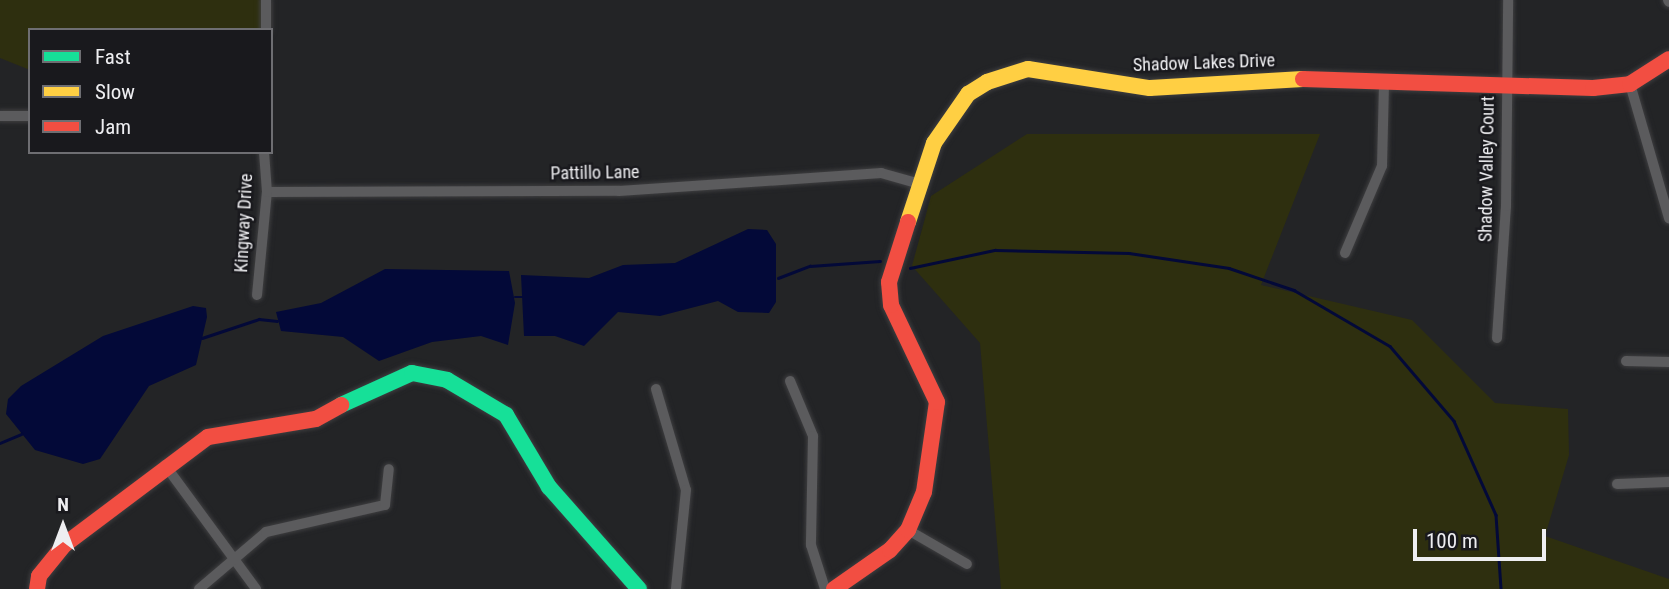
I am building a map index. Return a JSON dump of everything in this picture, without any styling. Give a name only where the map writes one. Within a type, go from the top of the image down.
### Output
[{"type":"street","points":[[266,0],[266,28]]},
{"type":"street","name":"Shadow Valley Court","points":[[1497,338],[1508,0]]},
{"type":"street","points":[[1669,59],[1630,84],[1669,218]]},
{"type":"street","name":"Shadow Lakes Drive","points":[[834,589],[858,577],[908,530],[924,492],[937,402],[891,305],[889,282],[934,144],[968,94],[1008,72],[1072,73],[1150,88],[1260,78],[1507,88],[1630,84]]},
{"type":"street","points":[[1345,253],[1382,166],[1384,85]]},
{"type":"street","points":[[0,116],[28,117]]},
{"type":"street","name":"Kingway Drive","points":[[257,295],[267,192],[264,154]]},
{"type":"street","name":"Pattillo Lane","points":[[267,192],[619,191],[881,173],[920,184]]},
{"type":"street","points":[[1626,361],[1669,362]]},
{"type":"street","points":[[37,589],[39,576],[64,545],[91,530],[165,465],[208,437],[316,419],[383,381],[429,374],[506,415],[549,487],[639,589]]},
{"type":"street","points":[[789,381],[813,436],[811,545],[825,589]]},
{"type":"street","points":[[656,389],[687,490],[676,589]]},
{"type":"street","points":[[165,465],[256,589]]},
{"type":"street","points":[[199,589],[232,559],[274,529],[385,505],[389,469]]},
{"type":"street","points":[[1617,484],[1669,482]]},
{"type":"street","points":[[908,530],[967,564]]},
{"type":"shaded area","points":[[0,0],[271,0],[269,28],[28,28],[28,69],[0,58]]},
{"type":"shaded area","points":[[1027,134],[1320,134],[1261,285],[1412,320],[1495,403],[1568,409],[1569,455],[1545,536],[1669,579],[1669,589],[1001,589],[980,343],[912,266],[931,196]]},
{"type":"shaded area","points":[[748,229],[767,230],[776,244],[776,302],[769,313],[738,312],[718,301],[660,316],[618,312],[584,346],[555,336],[524,336],[521,275],[589,278],[623,265],[675,263]]},
{"type":"shaded area","points":[[385,269],[509,271],[515,303],[508,345],[481,336],[432,342],[379,361],[343,337],[281,331],[276,312],[321,303]]},
{"type":"shaded area","points":[[193,306],[206,308],[207,317],[196,365],[149,386],[100,459],[83,464],[35,450],[6,414],[8,399],[21,386],[103,336]]},
{"type":"waterway","points":[[910,268],[995,250],[1129,253],[1229,268],[1294,290],[1390,346],[1454,421],[1496,515],[1501,589]]},
{"type":"waterway","points":[[778,278],[810,266],[880,261]]},
{"type":"waterway","points":[[515,297],[522,297]]},
{"type":"waterway","points":[[202,338],[259,319],[277,321]]},
{"type":"waterway","points":[[0,443],[21,434]]},
{"type":"traffic: fast","points":[[341,405],[412,373],[447,380],[506,415],[549,487],[639,589]]},
{"type":"traffic: slow","points":[[908,222],[934,143],[968,94],[987,82],[1028,69],[1150,88],[1303,79]]},
{"type":"traffic: jam","points":[[1303,79],[1593,88],[1630,84],[1669,59]]},
{"type":"traffic: jam","points":[[834,589],[890,550],[908,530],[924,492],[937,402],[891,305],[889,282],[908,222]]},
{"type":"traffic: jam","points":[[37,589],[39,576],[64,545],[208,437],[316,419],[341,405]]}]
